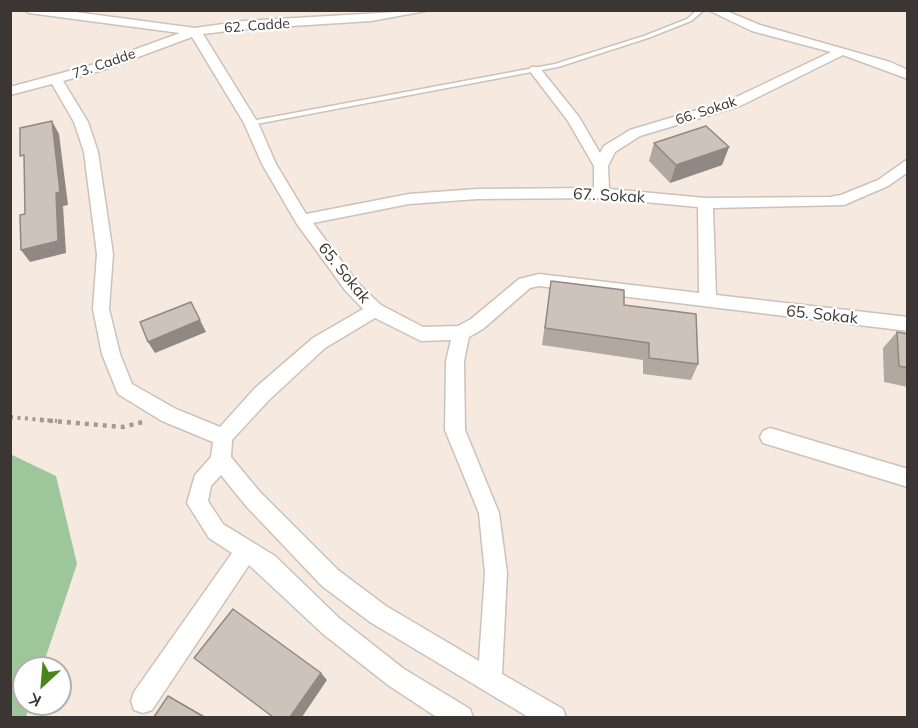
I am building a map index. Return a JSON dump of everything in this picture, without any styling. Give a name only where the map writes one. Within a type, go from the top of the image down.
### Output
[{"type":"street","points":[[29,10],[195,32]]},
{"type":"street","name":"62. Cadde","points":[[195,32],[244,26],[371,18],[426,10]]},
{"type":"street","points":[[713,10],[756,28],[842,51],[908,75]]},
{"type":"street","name":"73. Cadde","points":[[10,92],[56,80],[195,32]]},
{"type":"street","name":"65. Sokak","points":[[195,32],[251,123],[269,164],[302,220],[351,286],[375,310],[421,334],[461,333],[477,324],[525,283],[539,280],[708,302],[908,324]]},
{"type":"street","name":"66. Sokak","points":[[601,166],[609,149],[634,133],[735,103],[842,51]]},
{"type":"street","points":[[535,70],[574,120],[601,166],[602,193]]},
{"type":"street","points":[[56,80],[81,122],[91,152],[105,254],[101,309],[111,354],[125,389],[169,415],[223,437]]},
{"type":"street","name":"67. Sokak","points":[[302,220],[409,199],[477,194],[602,193],[705,203],[759,201],[812,203],[844,200],[884,183],[908,164]]},
{"type":"street","points":[[705,203],[708,302]]},
{"type":"street","points":[[375,310],[320,343],[262,394],[223,437],[221,460],[202,482],[197,503],[216,531],[267,564],[331,626],[396,677],[461,717]]},
{"type":"street","points":[[461,333],[455,361],[455,430],[489,513],[496,573],[490,681]]},
{"type":"street","points":[[770,437],[908,478]]},
{"type":"street","points":[[221,460],[253,499],[330,578],[378,614],[554,717]]},
{"type":"street","points":[[143,701],[246,551]]},
{"type":"lane","points":[[251,123],[535,70],[646,37],[689,20],[701,10]]},
{"type":"path","points":[[10,417],[123,427],[169,415]]},
{"type":"green space","points":[[10,454],[56,476],[77,564],[46,656],[12,656],[12,716],[26,716],[11,717]]},
{"type":"building","points":[[52,121],[60,192],[56,193],[58,241],[21,250],[20,215],[25,214],[24,155],[20,156],[20,128]]},
{"type":"building","points":[[706,126],[729,147],[676,165],[654,143]]},
{"type":"building","points":[[551,281],[624,290],[624,305],[696,314],[698,364],[649,358],[649,343],[545,328]]},
{"type":"building","points":[[191,302],[200,320],[148,342],[140,322]]},
{"type":"building","points":[[897,332],[908,334],[908,368],[899,366]]},
{"type":"building","points":[[233,609],[321,673],[290,717],[273,717],[194,658]]},
{"type":"building","points":[[168,696],[204,717],[154,717]]}]
